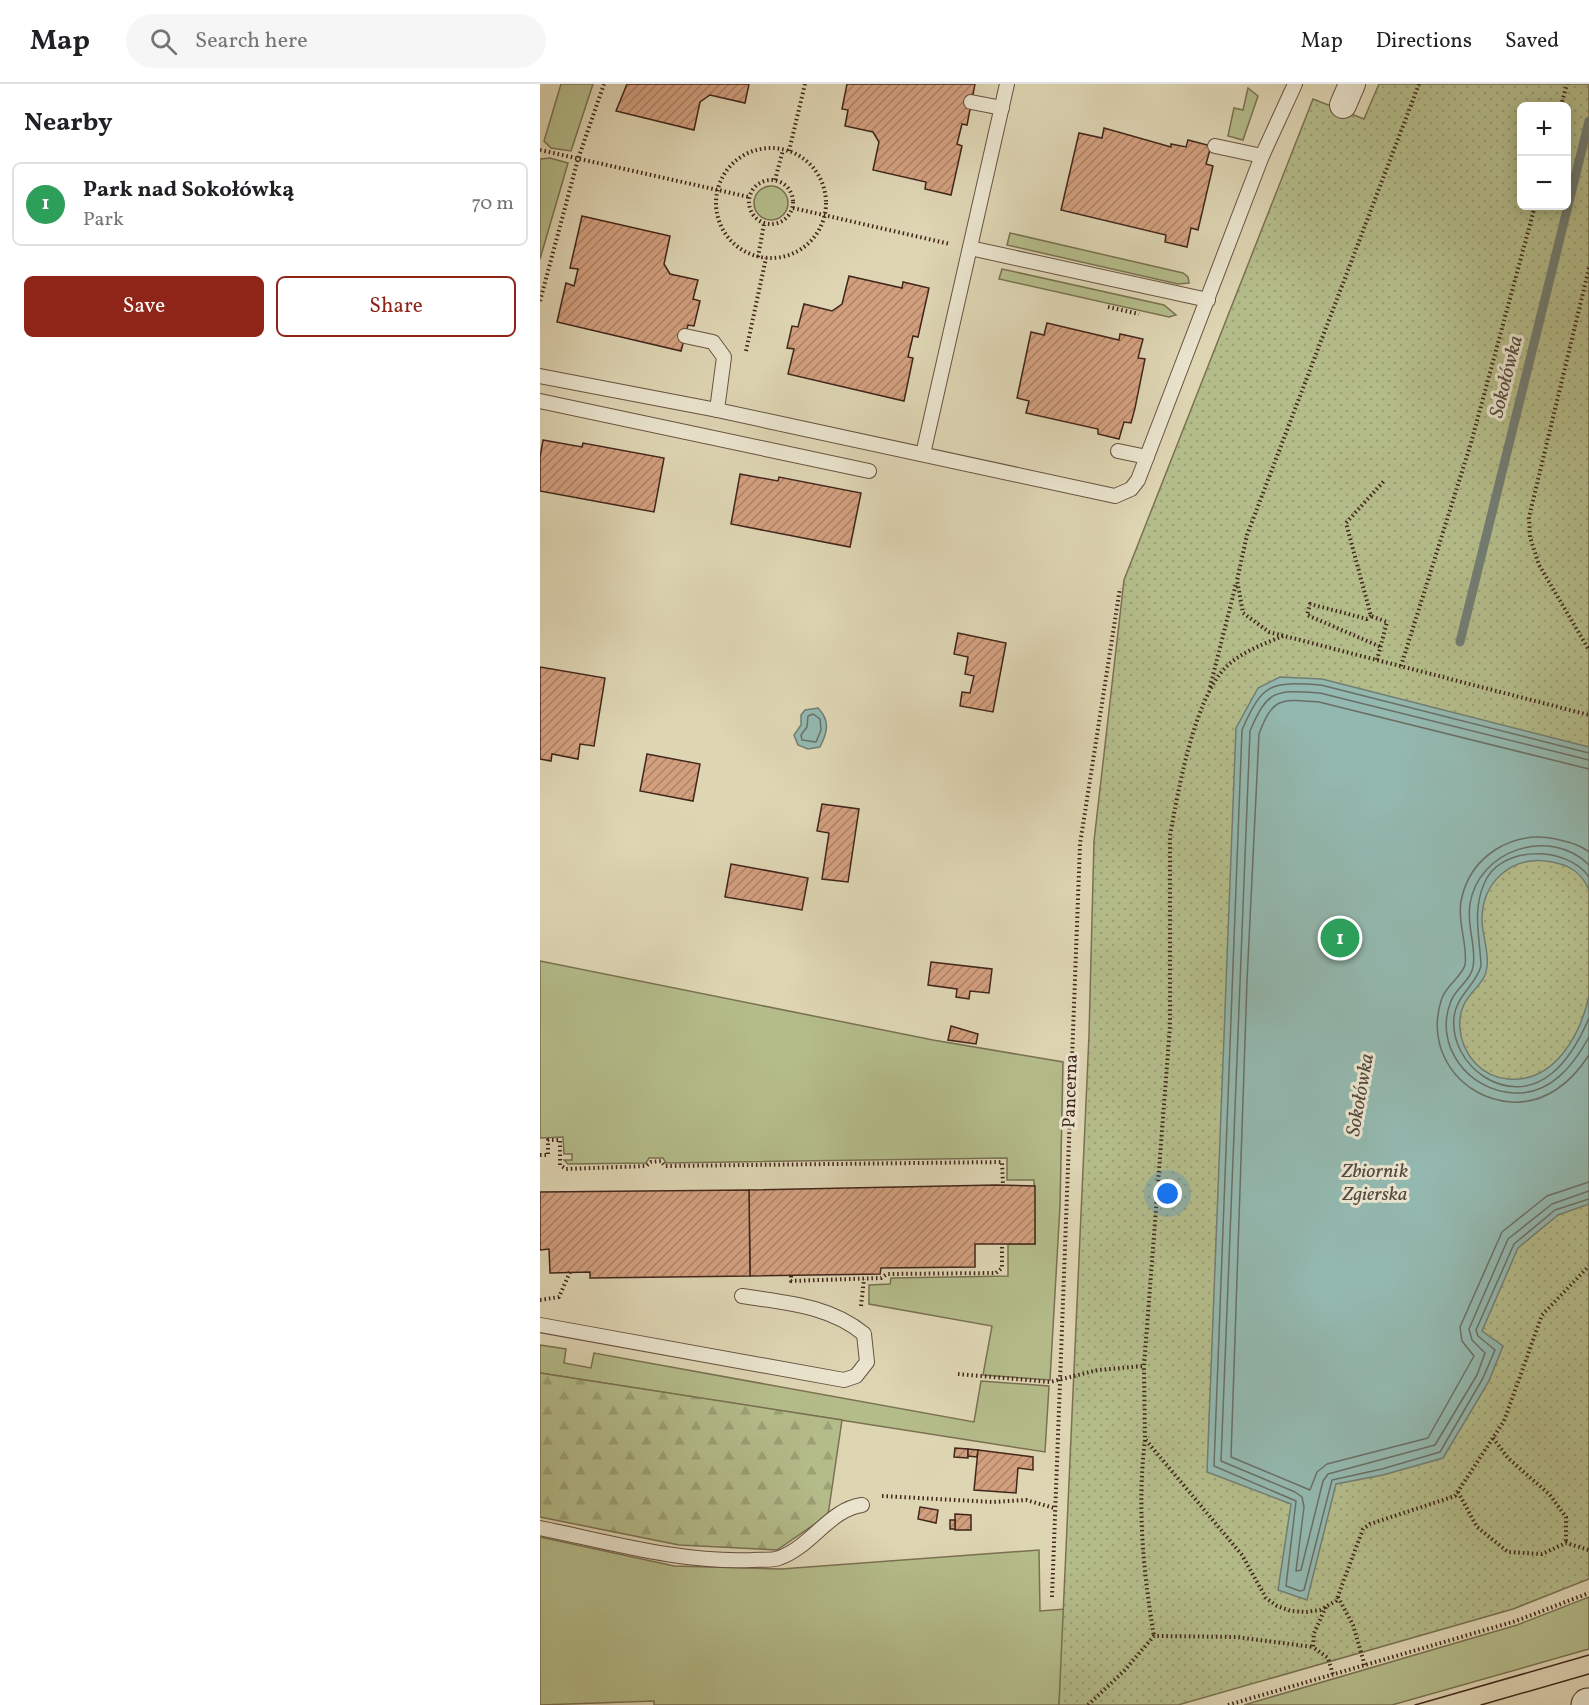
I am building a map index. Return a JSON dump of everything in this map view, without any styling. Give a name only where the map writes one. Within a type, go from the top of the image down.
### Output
[{"type":"lane","points":[[923,454],[1007,84]]},
{"type":"lane","points":[[540,376],[717,410],[1115,496],[1131,489],[1138,480],[1262,156],[1295,84]]},
{"type":"lane","points":[[971,102],[1002,108]]},
{"type":"lane","points":[[1215,146],[1262,156]]},
{"type":"lane","points":[[970,248],[1208,300]]},
{"type":"lane","points":[[685,336],[713,342],[724,357],[717,410]]},
{"type":"lane","points":[[540,401],[869,471]]},
{"type":"lane","points":[[1118,452],[1147,457]]},
{"type":"lane","points":[[540,1325],[844,1380],[856,1376],[867,1362],[864,1334],[851,1323],[819,1309],[742,1296]]},
{"type":"lane","points":[[540,1528],[678,1556],[740,1560],[778,1559],[810,1540],[848,1507],[862,1505]]},
{"type":"path","points":[[540,301],[578,159],[604,84]]},
{"type":"path","points":[[789,152],[805,84]]},
{"type":"path","points":[[1154,1636],[1144,1577],[1141,1524],[1145,1438],[1144,1366],[1170,1026],[1170,836],[1199,715],[1209,690],[1247,535],[1419,84]]},
{"type":"path","points":[[1562,102],[1568,84]]},
{"type":"path","points":[[765,149],[789,152],[800,156],[817,172],[825,193],[825,216],[815,236],[799,251],[789,256],[766,258],[738,248],[724,231],[717,212],[718,190],[731,165],[746,154],[765,149]]},
{"type":"path","points":[[540,150],[749,197]]},
{"type":"path","points":[[775,180],[783,150]]},
{"type":"path","points":[[775,180],[782,183],[792,193],[793,208],[782,222],[764,224],[752,213],[749,197],[759,184],[775,180]]},
{"type":"path","points":[[793,208],[970,248]]},
{"type":"path","points":[[1401,666],[1471,443],[1534,210]]},
{"type":"path","points":[[758,256],[764,224]]},
{"type":"path","points":[[744,358],[766,258]]},
{"type":"path","points":[[1588,648],[1539,565],[1530,537],[1529,516],[1589,268]]},
{"type":"path","points":[[1108,307],[1139,314]]},
{"type":"path","points":[[1371,616],[1346,523],[1384,481]]},
{"type":"path","points":[[1237,580],[1244,613],[1269,632],[1589,715]]},
{"type":"path","name":"Pancerna","points":[[1052,1596],[1080,844],[1120,588]]},
{"type":"path","points":[[1371,616],[1367,620],[1310,604],[1307,615],[1381,647]]},
{"type":"path","points":[[1371,616],[1387,622],[1377,660]]},
{"type":"path","points":[[1209,690],[1227,666],[1255,648],[1283,636]]},
{"type":"path","points":[[540,1155],[548,1155],[548,1140],[560,1140],[560,1165],[566,1169],[646,1166],[651,1162],[661,1161],[665,1166],[1002,1162],[1003,1185]]},
{"type":"path","points":[[791,1276],[791,1281],[881,1278],[887,1274],[996,1273],[1002,1268],[1002,1244]]},
{"type":"path","points":[[1313,1647],[1314,1633],[1326,1607],[1338,1597],[1363,1529],[1370,1524],[1455,1496],[1504,1421],[1542,1315],[1589,1266]]},
{"type":"path","points":[[540,1300],[559,1298],[570,1272]]},
{"type":"path","points":[[958,1374],[1050,1382],[1098,1370],[1144,1366]]},
{"type":"path","points":[[1145,1438],[1242,1555],[1266,1598],[1291,1611],[1306,1612],[1326,1607]]},
{"type":"path","points":[[1493,1438],[1508,1458],[1550,1495],[1566,1517],[1566,1543]]},
{"type":"path","points":[[1458,1492],[1477,1527],[1509,1552],[1542,1554],[1566,1543],[1589,1550]]},
{"type":"path","points":[[862,1505],[887,1495],[993,1502],[1026,1500],[1054,1508]]},
{"type":"path","points":[[1228,1705],[1516,1621],[1589,1593]]},
{"type":"path","points":[[1338,1597],[1353,1625],[1365,1666]]},
{"type":"path","points":[[1154,1636],[1236,1637],[1313,1647],[1328,1658],[1333,1675]]},
{"type":"path","points":[[1088,1705],[1124,1671],[1154,1636]]},
{"type":"green space","points":[[561,84],[593,84],[571,151],[551,148],[544,141]]},
{"type":"green space","points":[[1379,84],[1589,84],[1589,1579],[1513,1609],[1178,1705],[1059,1705],[1089,1035],[1094,841],[1124,580],[1313,99],[1364,119]]},
{"type":"green space","points":[[1248,88],[1258,96],[1243,140],[1228,136],[1234,108],[1243,110]]},
{"type":"green space","points":[[550,158],[568,163],[540,259],[540,159]]},
{"type":"green space","points":[[771,186],[783,191],[788,203],[783,215],[771,220],[759,215],[754,203],[759,191]]},
{"type":"green space","points":[[1010,233],[1183,273],[1188,277],[1189,283],[1178,284],[1007,245]]},
{"type":"green space","points":[[1002,269],[1164,305],[1176,315],[1169,317],[999,279]]},
{"type":"green space","points":[[540,961],[933,1040],[1063,1062],[1060,1206],[1050,1380],[983,1375],[992,1326],[869,1304],[869,1285],[890,1284],[891,1278],[1008,1276],[1008,1244],[1035,1244],[1034,1180],[1007,1180],[1007,1158],[666,1163],[663,1158],[649,1158],[646,1163],[568,1164],[564,1160],[572,1160],[572,1154],[564,1154],[563,1137],[540,1138]]},
{"type":"green space","points":[[540,1345],[566,1349],[564,1363],[591,1368],[594,1353],[974,1422],[981,1381],[1049,1386],[1045,1452],[540,1373]]},
{"type":"green space","points":[[540,1373],[842,1420],[828,1515],[777,1550],[679,1545],[540,1517]]},
{"type":"green space","points":[[540,1537],[674,1566],[781,1569],[1039,1550],[1040,1611],[1065,1609],[1059,1705],[654,1705],[654,1701],[540,1705]]},
{"type":"green space","points":[[1589,1597],[1589,1649],[1392,1705],[1244,1705],[1517,1625]]},
{"type":"water","name":"Zbiornik Zgierska","points":[[1280,677],[1322,679],[1589,747],[1589,890],[1575,871],[1552,862],[1524,862],[1512,867],[1493,883],[1483,908],[1486,971],[1481,982],[1465,1002],[1460,1029],[1465,1048],[1479,1067],[1499,1077],[1524,1078],[1539,1073],[1562,1054],[1572,1041],[1579,1026],[1589,996],[1589,1204],[1558,1215],[1518,1248],[1482,1331],[1503,1346],[1489,1381],[1443,1458],[1383,1475],[1336,1484],[1307,1600],[1278,1590],[1291,1504],[1207,1472],[1236,728],[1258,688]]},
{"type":"water","points":[[818,708],[825,718],[826,732],[820,747],[808,749],[798,745],[794,735],[801,725],[801,715],[805,710]]},
{"type":"building","points":[[627,84],[749,84],[745,103],[710,95],[700,102],[694,130],[616,111]]},
{"type":"building","points":[[847,84],[975,84],[967,125],[962,124],[957,144],[962,146],[951,195],[925,189],[926,182],[873,170],[879,142],[873,132],[845,126],[848,110],[842,109]]},
{"type":"building","points":[[1104,128],[1171,147],[1171,144],[1186,147],[1188,140],[1211,146],[1206,164],[1213,166],[1198,230],[1191,228],[1187,247],[1165,242],[1166,235],[1061,210],[1079,133],[1102,138]]},
{"type":"building","points":[[582,216],[670,236],[664,264],[670,274],[698,280],[693,299],[700,301],[694,326],[688,325],[681,351],[557,322],[566,283],[574,286],[578,269],[570,268]]},
{"type":"building","points":[[849,276],[902,288],[903,282],[929,288],[918,337],[913,336],[908,357],[913,358],[904,401],[788,374],[794,349],[787,348],[792,326],[798,327],[804,304],[832,311],[842,304]]},
{"type":"building","points":[[1047,323],[1119,340],[1120,334],[1143,339],[1138,358],[1145,359],[1135,408],[1131,423],[1124,422],[1119,439],[1098,434],[1098,429],[1026,413],[1029,401],[1017,398],[1031,332],[1044,335]]},
{"type":"building","points":[[543,440],[582,447],[583,443],[664,458],[654,512],[540,491],[540,457]]},
{"type":"building","points":[[740,474],[778,481],[779,477],[861,493],[850,547],[731,524]]},
{"type":"building","points":[[958,633],[1006,643],[993,712],[960,706],[962,692],[970,693],[974,676],[965,674],[968,657],[954,654]]},
{"type":"building","points":[[540,667],[605,678],[594,746],[580,744],[578,759],[552,754],[551,761],[540,759]]},
{"type":"building","points":[[647,754],[700,764],[693,801],[640,791]]},
{"type":"building","points":[[822,804],[859,809],[848,882],[822,879],[829,833],[817,831]]},
{"type":"building","points":[[731,864],[808,878],[802,910],[725,897]]},
{"type":"building","points":[[931,962],[992,969],[989,993],[970,991],[969,999],[956,997],[957,989],[928,985]]},
{"type":"building","points":[[951,1026],[978,1034],[976,1044],[948,1040]]},
{"type":"building","points":[[1035,1186],[1035,1244],[975,1244],[975,1267],[881,1268],[880,1274],[750,1276],[749,1190]]},
{"type":"building","points":[[749,1190],[750,1276],[590,1278],[590,1272],[550,1273],[549,1249],[540,1250],[540,1192]]},
{"type":"building","points":[[955,1448],[968,1449],[968,1458],[954,1457]]},
{"type":"building","points":[[968,1449],[978,1450],[977,1457],[968,1456]]},
{"type":"building","points":[[978,1450],[1033,1457],[1033,1470],[1018,1468],[1016,1493],[974,1490]]},
{"type":"building","points":[[920,1507],[938,1510],[936,1523],[918,1519]]},
{"type":"building","points":[[955,1514],[971,1515],[971,1530],[955,1530]]},
{"type":"building","points":[[950,1520],[955,1520],[955,1529],[950,1529]]},
{"type":"waterway","name":"Sokołówka","points":[[1460,642],[1589,121]]},
{"type":"tram line","points":[[1415,1705],[1589,1655]]},
{"type":"tram line","points":[[1481,1705],[1589,1674]]},
{"type":"place","name":"Park nad Sokołówką","points":[[1340,938]]}]
